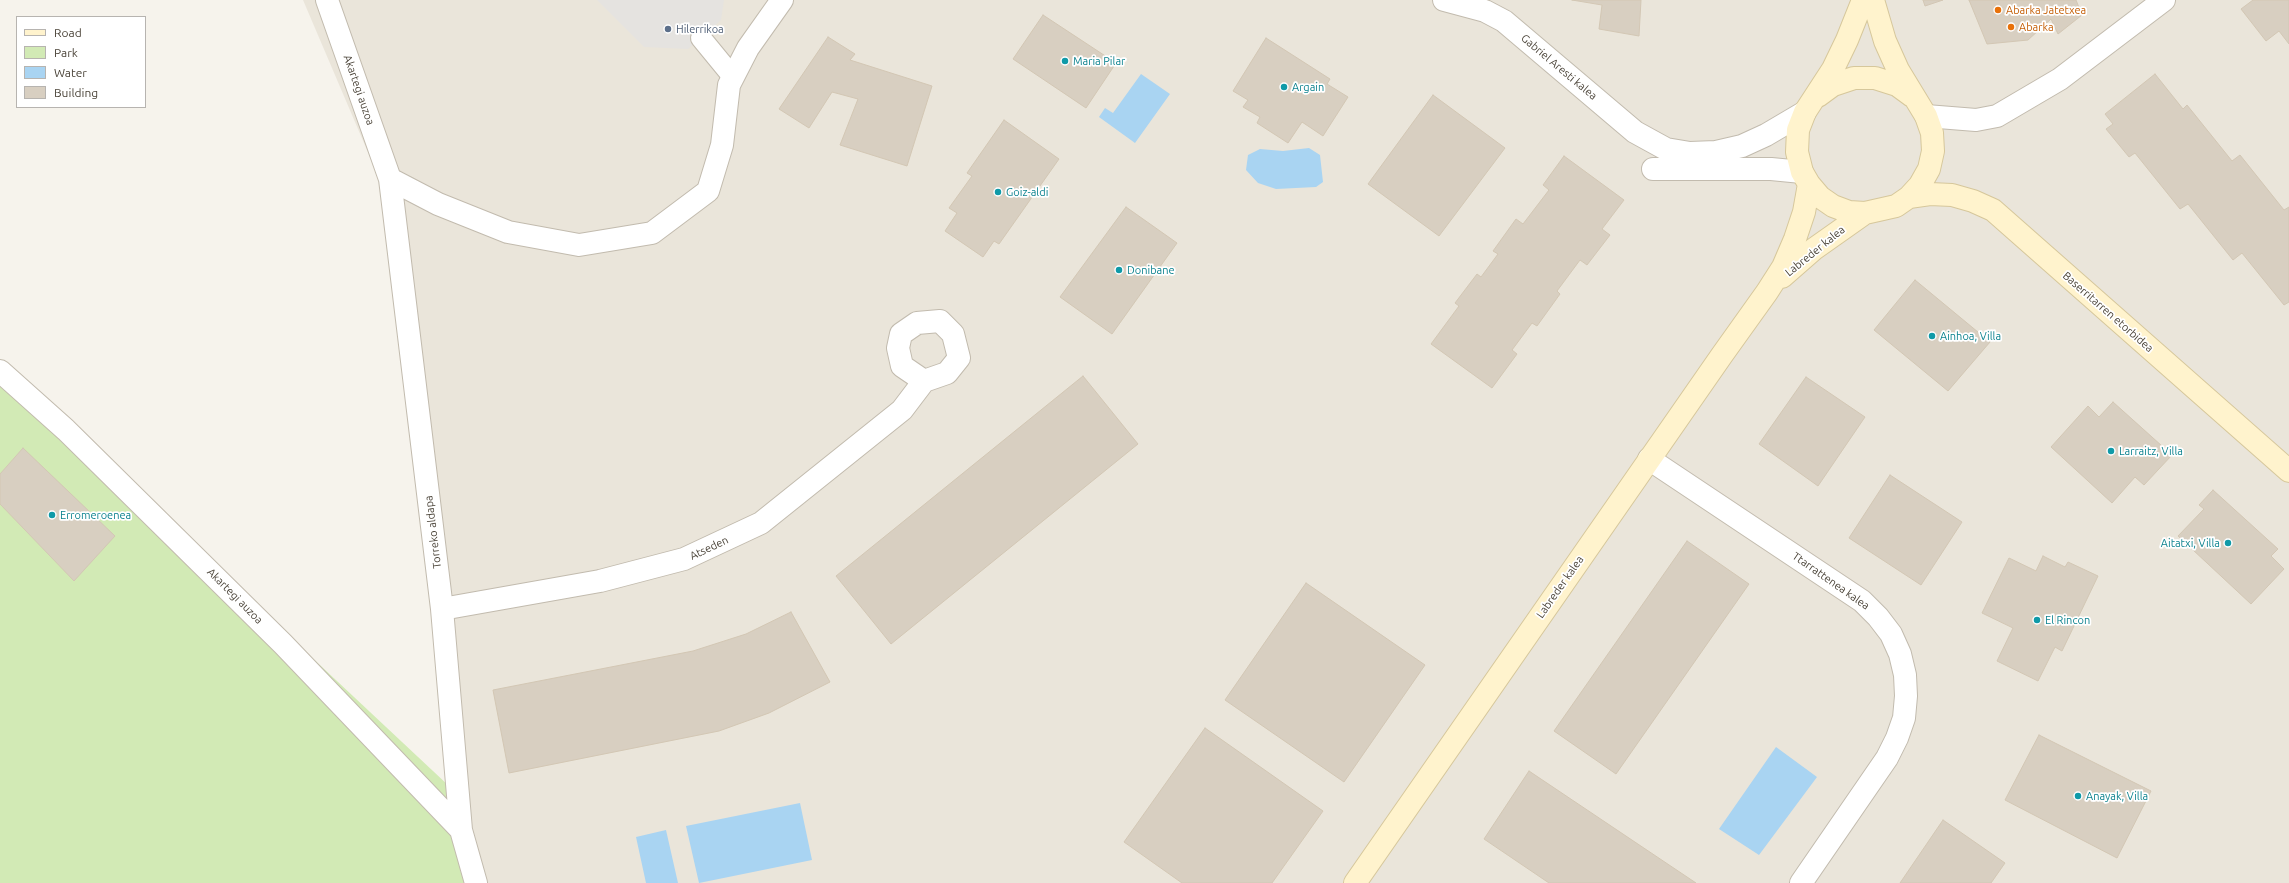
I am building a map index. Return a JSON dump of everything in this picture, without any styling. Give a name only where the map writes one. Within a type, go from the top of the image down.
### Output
[{"type":"street","name":"Akartegi auzoa","points":[[327,0],[390,179]]},
{"type":"street","points":[[390,179],[438,204],[508,232],[579,245],[652,233],[708,191],[722,145],[729,85],[748,48],[782,0]]},
{"type":"street","name":"Gabriel Aresti kalea","points":[[1444,0],[1485,11],[1504,21],[1635,132],[1666,149],[1690,153],[1716,152],[1742,146],[1766,135],[1811,104]]},
{"type":"street","name":"Baserritarren etorbidea","points":[[1863,0],[1844,47],[1811,104],[1798,130],[1797,152],[1805,178],[1820,197],[1833,206],[1849,212],[1865,213],[1896,206],[1909,197],[1920,185],[1929,169],[1933,151],[1932,133],[1926,116],[1898,70],[1885,41],[1873,0]]},
{"type":"street","points":[[1926,116],[1970,120],[1997,116],[2060,79],[2164,0]]},
{"type":"street","name":"Baserritarren etorbidea","points":[[1811,104],[1833,85],[1854,78],[1876,78],[1897,85],[1914,98]]},
{"type":"street","points":[[1666,149],[1653,168],[1771,170],[1805,178]]},
{"type":"street","name":"Labreder kalea","points":[[1355,883],[1783,267],[1795,239],[1804,212],[1805,178]]},
{"type":"street","name":"Torreko aldapa","points":[[390,179],[442,608],[461,830],[476,883]]},
{"type":"street","name":"Baserritarren etorbidea","points":[[1909,197],[1930,194],[1952,195],[1973,201],[1993,210],[2289,471]]},
{"type":"street","name":"Labreder kalea","points":[[1767,292],[1814,249],[1865,213]]},
{"type":"street","name":"Akartegi auzoa","points":[[0,371],[66,430],[284,644],[461,830]]},
{"type":"street","name":"Atseden","points":[[442,608],[600,581],[684,559],[747,530],[760,523],[902,410],[924,381]]},
{"type":"street","name":"Ttarrattenea kalea","points":[[1649,459],[1862,601],[1878,617],[1891,634],[1900,654],[1905,674],[1906,696],[1904,718],[1897,738],[1887,758],[1801,883]]},
{"type":"lane","points":[[701,38],[733,77]]},
{"type":"shaded area","points":[[303,0],[2289,0],[2289,883],[479,883],[465,801],[407,244]]},
{"type":"shaded area","name":"Hilerrikoa","points":[[597,0],[724,0],[721,20],[688,49],[644,47]]},
{"type":"green space","points":[[0,384],[37,400],[465,801],[479,883],[0,883]]},
{"type":"water","points":[[1141,74],[1170,94],[1135,143],[1099,117],[1105,108],[1113,113]]},
{"type":"water","points":[[1309,148],[1320,155],[1323,182],[1316,187],[1276,189],[1258,183],[1246,170],[1248,155],[1260,149],[1283,151]]},
{"type":"water","points":[[1776,747],[1817,777],[1759,855],[1719,829]]},
{"type":"water","points":[[800,803],[812,860],[699,883],[686,826]]},
{"type":"water","points":[[666,830],[678,883],[646,883],[636,837]]},
{"type":"building","points":[[1572,0],[1641,0],[1639,36],[1599,29],[1602,5]]},
{"type":"building","points":[[1923,0],[1943,0],[1925,6]]},
{"type":"building","name":"Abarka","points":[[1969,0],[2076,0],[2082,15],[2058,34],[2051,19],[2028,40],[1987,44]]},
{"type":"building","points":[[2253,0],[2289,0],[2289,44],[2279,31],[2266,41],[2241,9]]},
{"type":"building","name":"Maria Pilar","points":[[1043,15],[1116,63],[1086,108],[1013,59]]},
{"type":"building","points":[[828,37],[855,54],[850,60],[932,86],[907,166],[840,145],[858,99],[832,92],[809,128],[779,109]]},
{"type":"building","name":"Argain","points":[[1266,38],[1330,79],[1327,84],[1348,97],[1323,136],[1302,122],[1288,143],[1257,123],[1260,117],[1243,107],[1248,100],[1233,91]]},
{"type":"building","points":[[2155,74],[2183,109],[2187,105],[2232,161],[2240,155],[2284,210],[2289,207],[2289,302],[2284,305],[2242,253],[2233,260],[2188,204],[2180,209],[2135,153],[2129,157],[2106,129],[2113,124],[2105,114]]},
{"type":"building","points":[[1433,95],[1505,148],[1439,236],[1368,184]]},
{"type":"building","name":"Goiz-aldi","points":[[1004,120],[1059,159],[999,244],[994,241],[983,257],[945,231],[957,213],[949,208],[972,176],[967,173]]},
{"type":"building","points":[[1564,156],[1624,200],[1602,229],[1610,235],[1587,265],[1580,260],[1557,291],[1560,294],[1537,326],[1532,323],[1512,350],[1517,354],[1492,388],[1431,344],[1459,306],[1455,303],[1477,274],[1481,277],[1498,254],[1493,251],[1516,219],[1523,224],[1549,190],[1543,185]]},
{"type":"building","name":"Donibane","points":[[1126,207],[1177,243],[1112,334],[1060,297]]},
{"type":"building","name":"Ainhoa, Villa","points":[[1915,280],[1990,342],[1948,391],[1874,330]]},
{"type":"building","points":[[1083,376],[1138,444],[891,644],[836,576]]},
{"type":"building","points":[[1806,377],[1865,417],[1818,486],[1759,444]]},
{"type":"building","name":"Larraitz, Villa","points":[[2113,402],[2172,455],[2144,485],[2135,477],[2112,503],[2051,447],[2088,406],[2099,417]]},
{"type":"building","name":"Erromeroenea","points":[[23,448],[115,536],[74,581],[0,504],[0,474]]},
{"type":"building","points":[[1890,475],[1962,522],[1921,585],[1849,538]]},
{"type":"building","name":"Aitatxi, Villa","points":[[2213,490],[2278,549],[2271,556],[2284,569],[2251,604],[2178,536],[2204,509],[2199,505]]},
{"type":"building","points":[[1687,541],[1749,584],[1616,774],[1554,731]]},
{"type":"building","name":"El Rincon","points":[[2043,556],[2065,567],[2068,562],[2098,576],[2062,651],[2055,647],[2038,681],[1997,661],[2013,628],[1982,613],[2009,558],[2036,571]]},
{"type":"building","points":[[1306,583],[1425,665],[1344,782],[1225,700]]},
{"type":"building","points":[[791,612],[830,682],[769,713],[719,731],[509,773],[493,690],[693,651],[746,634]]},
{"type":"building","points":[[1205,728],[1323,811],[1272,883],[1182,883],[1124,842]]},
{"type":"building","name":"Anayak, Villa","points":[[2039,735],[2151,791],[2117,858],[2005,800]]},
{"type":"building","points":[[1529,771],[1696,883],[1549,883],[1484,839]]},
{"type":"building","points":[[1943,820],[2005,863],[1991,883],[1900,883]]},
{"type":"place","name":"Abarka Jatetxea","points":[[1998,10]]},
{"type":"place","name":"Abarka","points":[[2011,27]]},
{"type":"place","name":"Hilerrikoa","points":[[668,29]]},
{"type":"place","name":"Maria Pilar","points":[[1065,61]]},
{"type":"place","name":"Argain","points":[[1284,87]]},
{"type":"place","name":"Goiz-aldi","points":[[998,192]]},
{"type":"place","name":"Donibane","points":[[1119,270]]},
{"type":"place","name":"Ainhoa, Villa","points":[[1932,336]]},
{"type":"place","name":"Larraitz, Villa","points":[[2111,451]]},
{"type":"place","name":"Erromeroenea","points":[[52,515]]},
{"type":"place","name":"Aitatxi, Villa","points":[[2228,543]]},
{"type":"place","name":"El Rincon","points":[[2037,620]]},
{"type":"place","name":"Anayak, Villa","points":[[2078,796]]}]
